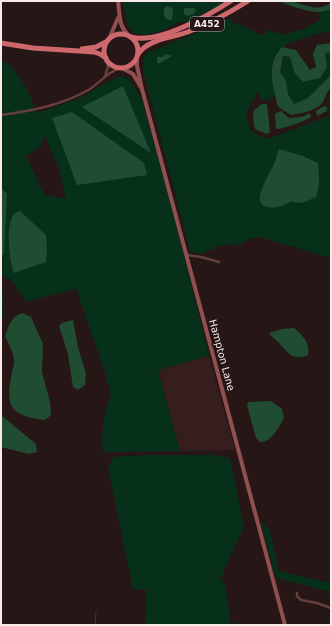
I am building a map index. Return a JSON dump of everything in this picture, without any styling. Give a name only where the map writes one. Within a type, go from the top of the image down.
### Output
[{"type":"highway","name":"A452","points":[[130,36],[148,39],[171,32],[212,14],[231,1]]},
{"type":"highway","name":"A452","points":[[137,55],[147,45],[189,32],[228,14],[248,1]]},
{"type":"highway","points":[[1,43],[33,48],[94,52],[106,58],[111,64],[121,68],[133,63],[137,55],[136,44],[130,36],[117,34],[96,47],[66,50]]},
{"type":"highway","points":[[106,58],[104,49],[108,40]]},
{"type":"main road","points":[[118,1],[118,17],[122,28],[130,36]]},
{"type":"main road","points":[[108,40],[118,17]]},
{"type":"main road","name":"Hampton Lane","points":[[137,55],[137,66],[142,89],[285,625]]},
{"type":"main road","name":"Hampton Lane","points":[[121,68],[133,74],[142,89]]},
{"type":"street","points":[[105,77],[108,70],[106,58]]},
{"type":"street","points":[[1,115],[27,111],[59,102],[85,92],[105,77],[121,68]]},
{"type":"street","points":[[187,255],[219,262]]},
{"type":"street","points":[[297,593],[297,599],[317,603],[331,608]]},
{"type":"shaded area","points":[[122,1],[224,1],[220,6],[187,22],[180,22],[159,32],[146,35],[133,33],[128,26]]},
{"type":"shaded area","points":[[331,5],[331,31],[295,41],[286,45],[279,51],[272,65],[275,95],[267,101],[261,98],[256,91],[255,98],[246,113],[251,131],[268,139],[331,115],[331,258],[260,237],[252,238],[238,245],[224,244],[201,254],[190,251],[143,70],[143,59],[148,52],[173,43],[229,18],[233,22],[262,35],[268,30],[277,34],[295,32],[320,20],[319,10],[326,9]]},
{"type":"shaded area","points":[[167,6],[173,8],[172,20],[166,19],[164,15],[164,8]]},
{"type":"shaded area","points":[[184,8],[194,8],[196,11],[194,14],[186,16],[184,13]]},
{"type":"shaded area","points":[[331,43],[331,52],[325,53],[327,67],[320,78],[303,82],[294,72],[290,57],[283,56],[280,72],[286,80],[288,94],[294,104],[308,98],[331,75],[331,88],[323,102],[313,110],[291,115],[278,107],[272,69],[277,54],[282,47],[296,50],[310,70],[316,67],[313,54],[317,45]]},
{"type":"shaded area","points":[[331,52],[331,75],[308,98],[294,104],[288,94],[286,80],[280,72],[283,56],[290,57],[294,72],[303,82],[327,67],[325,53]]},
{"type":"shaded area","points":[[166,54],[172,56],[159,64],[157,62],[157,57],[162,57]]},
{"type":"shaded area","points":[[1,62],[9,63],[26,87],[37,113],[80,98],[122,75],[130,80],[141,98],[165,179],[209,356],[158,370],[180,451],[103,452],[102,435],[105,414],[111,395],[103,366],[76,289],[26,302],[13,282],[1,275]],"holes":[[[45,135],[60,172],[66,199],[44,194],[26,156],[41,146]]]},
{"type":"shaded area","points":[[123,86],[151,153],[82,107]]},
{"type":"shaded area","points":[[262,104],[267,104],[270,132],[266,134],[255,129],[253,118],[254,110]]},
{"type":"shaded area","points":[[324,106],[327,107],[327,111],[317,116],[316,111]]},
{"type":"shaded area","points":[[281,111],[289,118],[302,117],[310,113],[311,117],[284,128],[276,129],[275,114]]},
{"type":"shaded area","points":[[72,112],[144,163],[147,175],[77,185],[52,118]]},
{"type":"shaded area","points":[[279,149],[303,156],[318,163],[319,184],[316,197],[301,203],[292,201],[277,207],[262,205],[260,195],[262,188],[274,164]]},
{"type":"shaded area","points":[[1,188],[7,194],[4,255],[1,255]]},
{"type":"shaded area","points":[[20,211],[46,235],[46,262],[14,273],[10,259],[9,229],[11,220],[15,214]]},
{"type":"shaded area","points":[[1,287],[4,292],[3,318],[1,322]]},
{"type":"shaded area","points":[[22,313],[31,317],[43,344],[42,372],[50,402],[51,415],[45,420],[25,416],[19,413],[14,409],[9,397],[9,388],[14,361],[12,350],[5,336],[13,319]]},
{"type":"shaded area","points":[[73,320],[78,347],[86,374],[85,385],[78,390],[73,387],[68,354],[59,326],[62,323]]},
{"type":"shaded area","points":[[294,328],[307,343],[308,355],[303,357],[294,357],[269,333],[282,329]]},
{"type":"shaded area","points":[[209,356],[235,450],[180,451],[158,370]]},
{"type":"shaded area","points":[[271,401],[282,409],[284,418],[277,430],[268,440],[260,442],[256,438],[247,405],[248,402]]},
{"type":"shaded area","points":[[1,415],[36,444],[37,452],[29,454],[1,447]]},
{"type":"shaded area","points":[[151,455],[214,455],[230,458],[244,526],[220,580],[225,583],[230,624],[239,623],[240,625],[145,625],[146,589],[133,590],[108,467],[113,457]]},
{"type":"shaded area","points":[[260,520],[270,530],[279,571],[331,583],[331,592],[276,578]]},
{"type":"waterway","points":[[284,1],[315,10],[321,10],[331,5]]},
{"type":"waterway","points":[[95,625],[96,613]]}]
